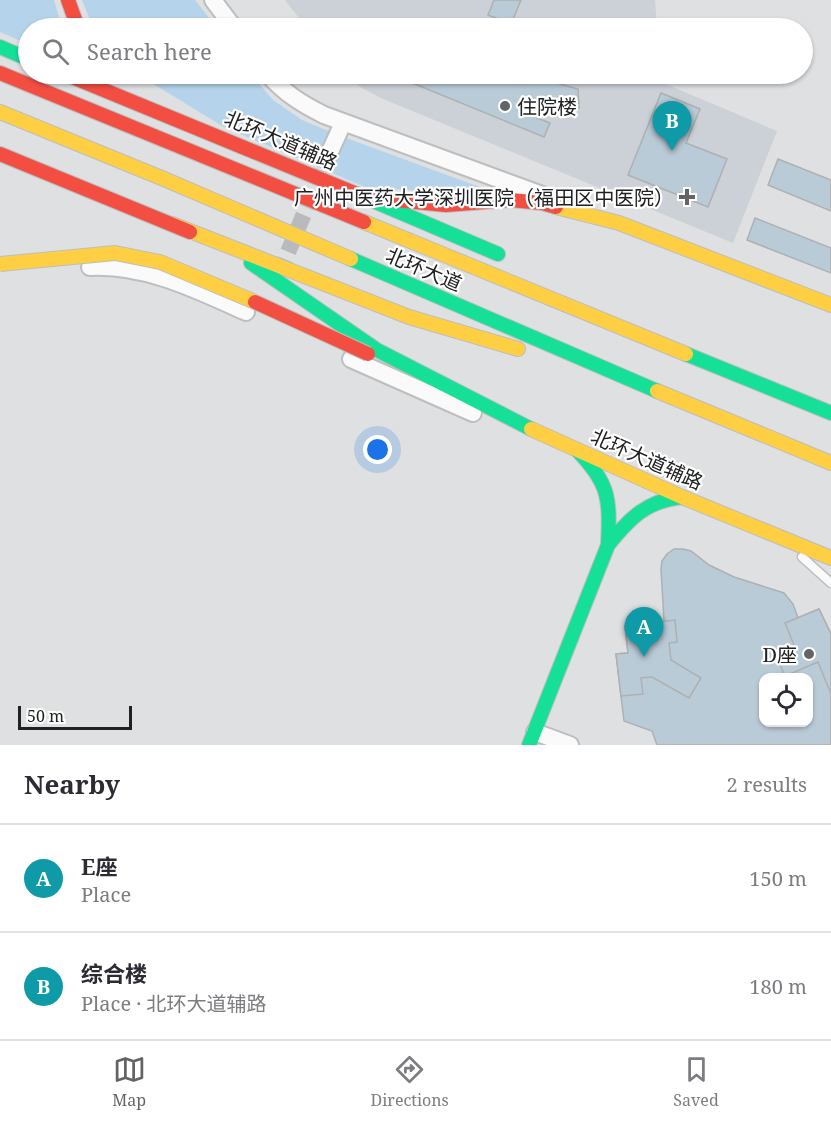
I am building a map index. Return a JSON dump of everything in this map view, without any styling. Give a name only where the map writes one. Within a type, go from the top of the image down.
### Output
[{"type":"main road","points":[[68,0],[74,18]]},
{"type":"main road","points":[[0,47],[18,55]]},
{"type":"main road","name":"北环大道","points":[[0,73],[18,80]]},
{"type":"main road","name":"北环大道","points":[[27,84],[831,412]]},
{"type":"main road","name":"北环大道辅路","points":[[90,84],[364,197],[446,205],[511,200],[542,203],[619,223],[831,305]]},
{"type":"main road","points":[[130,86],[208,131]]},
{"type":"main road","name":"北环大道","points":[[0,112],[164,178],[831,463]]},
{"type":"main road","points":[[0,154],[409,317],[652,388]]},
{"type":"main road","points":[[364,197],[508,258]]},
{"type":"main road","name":"北环大道辅路","points":[[172,224],[236,253],[377,350],[433,380],[551,439],[682,497],[831,558]]},
{"type":"main road","points":[[0,264],[115,253],[160,262],[220,286],[368,354],[433,380]]},
{"type":"main road","points":[[592,300],[653,339]]},
{"type":"main road","points":[[740,426],[831,476]]},
{"type":"main road","points":[[576,449],[593,466],[608,493],[608,545]]},
{"type":"main road","points":[[532,738],[608,545],[629,520],[654,501],[682,497]]},
{"type":"street","points":[[213,0],[226,18]]},
{"type":"street","points":[[277,84],[294,99],[343,123],[619,223]]},
{"type":"street","points":[[328,156],[343,123]]},
{"type":"street","points":[[0,277],[93,267],[114,267],[159,277],[225,303],[518,433],[551,439]]},
{"type":"street","points":[[532,738],[570,745]]},
{"type":"lane","points":[[784,540],[831,583]]},
{"type":"shaded area","points":[[0,0],[54,0],[59,18],[18,18],[18,40],[0,32]]},
{"type":"shaded area","points":[[82,0],[195,0],[209,18],[89,18]]},
{"type":"shaded area","points":[[285,0],[655,0],[656,18],[299,18]]},
{"type":"shaded area","points":[[153,84],[259,84],[273,100],[302,120],[507,197],[365,187],[224,127]]},
{"type":"shaded area","name":"广州中医药大学深圳医院（福田区中医院）","points":[[357,84],[666,84],[777,131],[733,243],[381,98]]},
{"type":"building","points":[[494,0],[521,0],[514,18],[496,18],[488,15]]},
{"type":"building","name":"住院楼","points":[[415,84],[560,84],[578,89],[579,108],[545,99],[537,118],[550,123],[544,137]]},
{"type":"building","points":[[661,93],[700,109],[686,143],[727,159],[708,207],[628,175]]},
{"type":"building","points":[[778,159],[831,180],[831,211],[768,185]]},
{"type":"building","points":[[755,218],[831,248],[831,273],[747,240]]},
{"type":"building","points":[[674,549],[691,551],[709,565],[734,577],[784,593],[793,604],[798,618],[819,609],[831,634],[831,745],[657,745],[652,731],[624,721],[616,654],[628,653],[625,626],[664,621],[662,561]]},
{"type":"building","name":"D座","points":[[819,609],[831,634],[831,694],[818,662],[792,673],[784,673],[777,658],[796,650],[785,623]]},
{"type":"building","points":[[675,620],[677,642],[669,643],[671,660],[701,678],[689,698],[652,677],[641,678],[643,694],[621,696],[616,654],[628,653],[625,626]]},
{"type":"tunnel","points":[[279,274],[328,156]]},
{"type":"traffic: fast","points":[[0,47],[18,55]]},
{"type":"traffic: fast","points":[[364,197],[498,254]]},
{"type":"traffic: fast","points":[[351,259],[657,391]]},
{"type":"traffic: fast","points":[[251,263],[377,350],[531,429]]},
{"type":"traffic: fast","points":[[686,354],[831,413]]},
{"type":"traffic: fast","points":[[577,450],[596,473],[606,493],[609,516],[608,545]]},
{"type":"traffic: fast","points":[[529,745],[608,545],[640,512],[658,502],[682,497]]},
{"type":"traffic: slow","points":[[0,112],[351,259]]},
{"type":"traffic: slow","points":[[556,207],[619,223],[831,305]]},
{"type":"traffic: slow","points":[[364,222],[686,354]]},
{"type":"traffic: slow","points":[[172,224],[409,317],[518,349]]},
{"type":"traffic: slow","points":[[0,264],[115,253],[160,262],[255,302]]},
{"type":"traffic: slow","points":[[657,391],[831,463]]},
{"type":"traffic: slow","points":[[531,429],[682,497],[831,558]]},
{"type":"traffic: jam","points":[[68,0],[74,18]]},
{"type":"traffic: jam","points":[[0,73],[18,80]]},
{"type":"traffic: jam","points":[[27,84],[364,222]]},
{"type":"traffic: jam","points":[[89,84],[364,197],[446,205],[511,200],[542,203],[556,207]]},
{"type":"traffic: jam","points":[[0,154],[190,232]]},
{"type":"traffic: jam","points":[[255,302],[368,354]]},
{"type":"place","name":"住院楼","points":[[505,106]]},
{"type":"place","name":"综合楼","points":[[672,151]]},
{"type":"place","name":"广州中医药大学深圳医院（福田区中医院）","points":[[687,197]]},
{"type":"place","name":"D座","points":[[809,654]]},
{"type":"place","name":"E座","points":[[644,657]]}]
